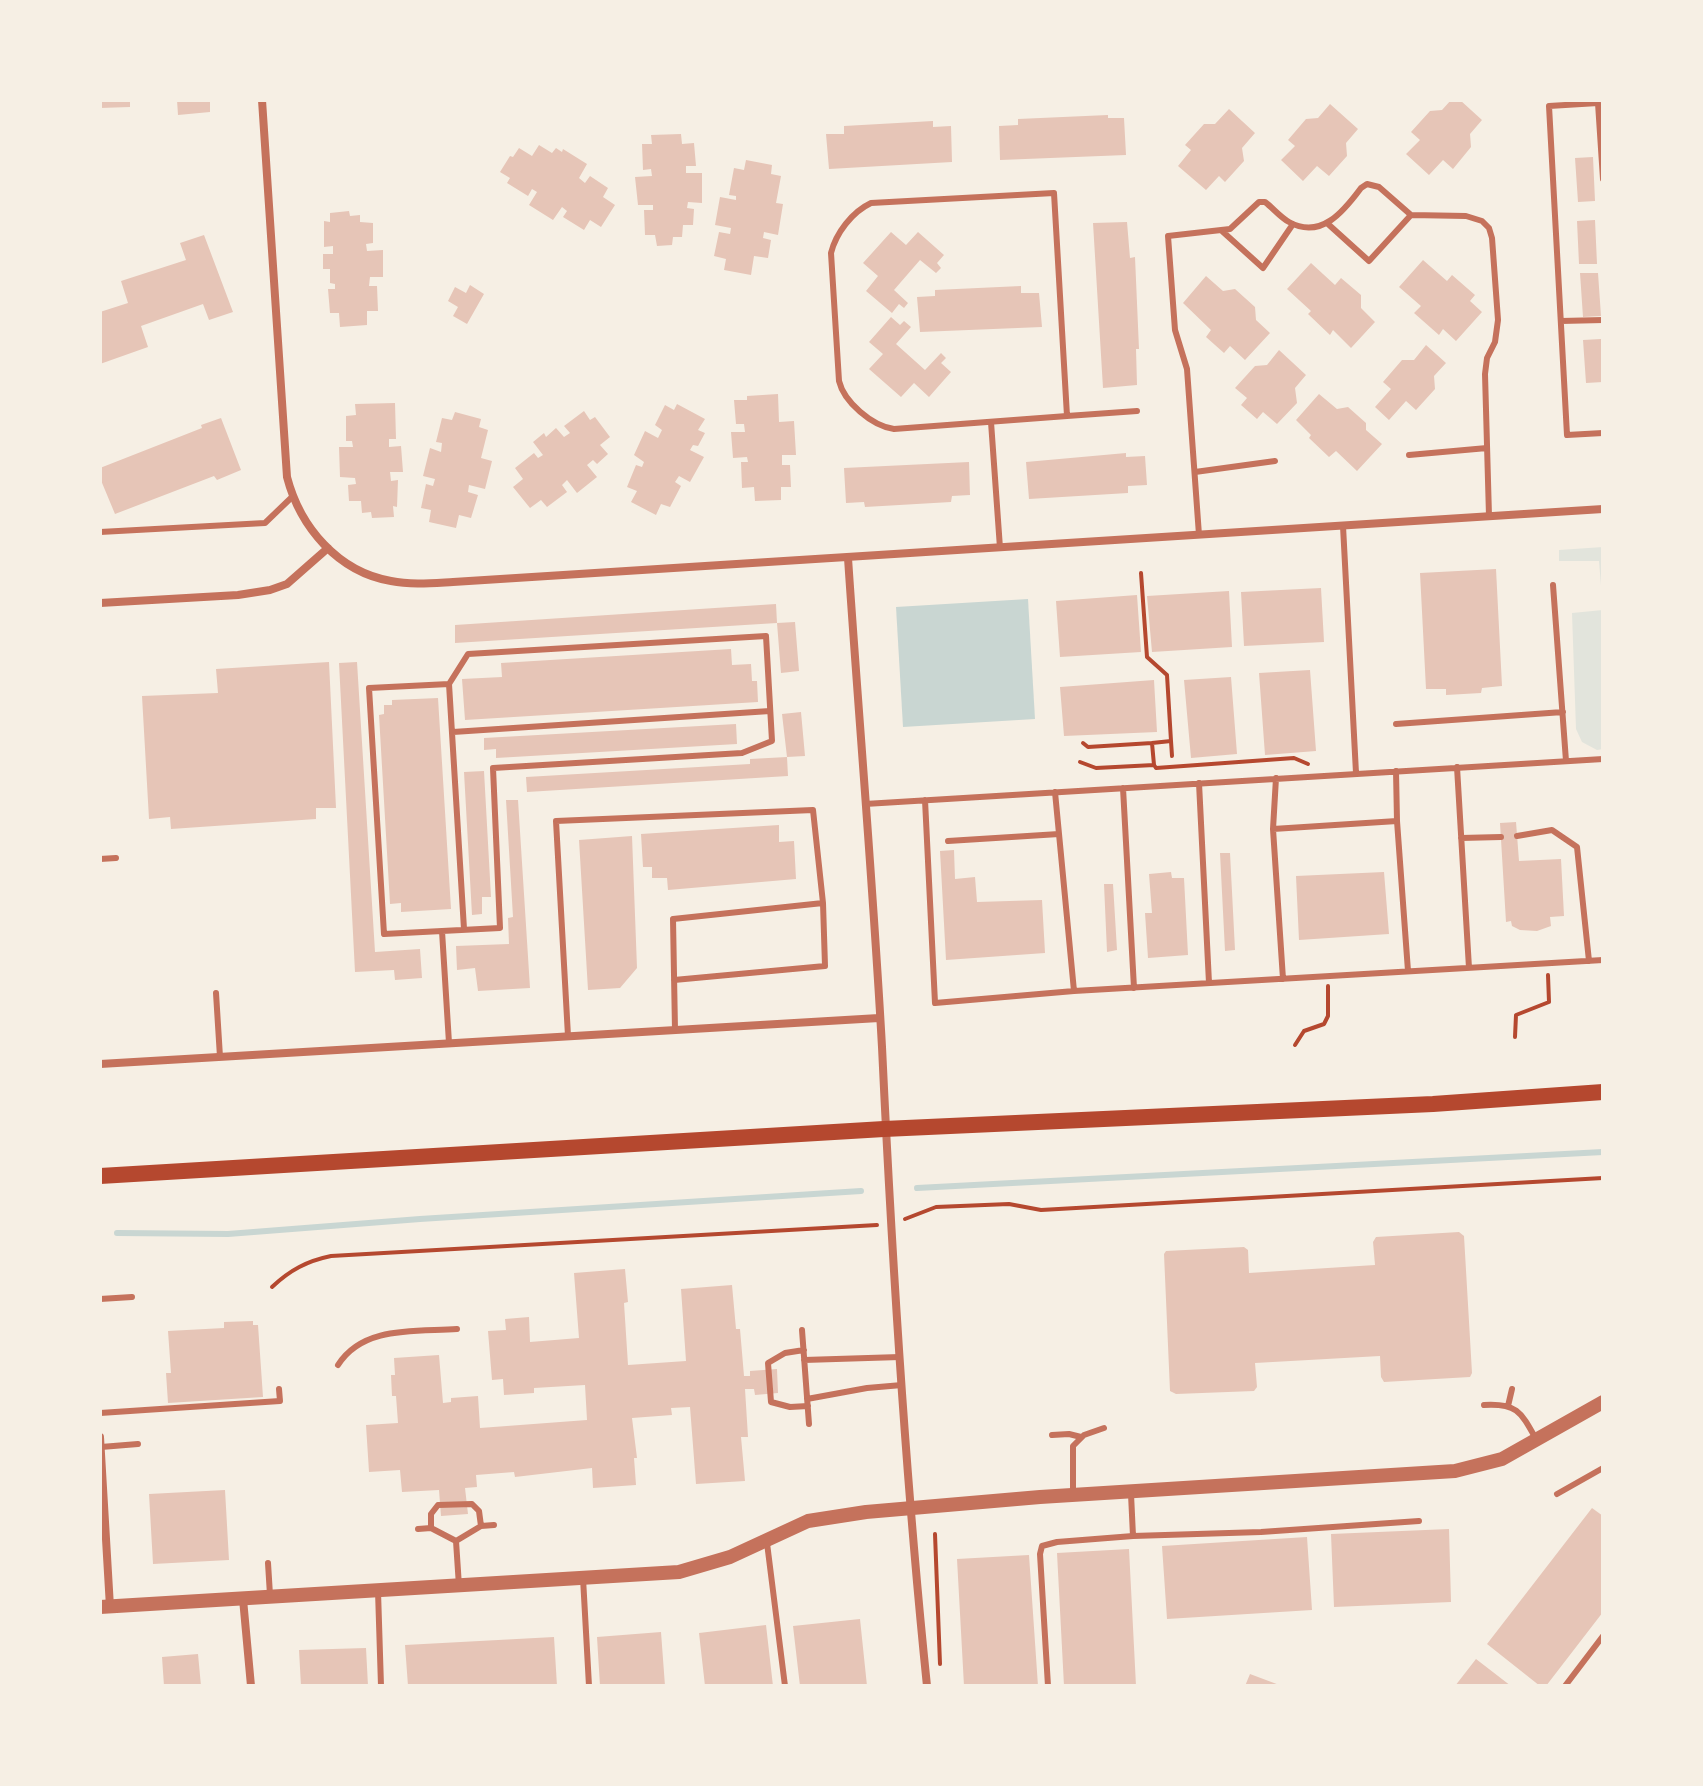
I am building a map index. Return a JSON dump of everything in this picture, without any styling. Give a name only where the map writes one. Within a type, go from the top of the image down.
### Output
[{"type":"main road","points":[[100,1176],[884,1129],[1433,1104],[1603,1092]]},
{"type":"street","points":[[262,100],[283,448],[292,497],[310,529],[328,548],[345,562],[376,578],[416,583],[1603,509]]},
{"type":"street","points":[[100,603],[238,595],[270,590],[287,584],[328,548]]},
{"type":"street","points":[[848,558],[890,1225],[927,1686]]},
{"type":"street","points":[[100,1064],[879,1018]]},
{"type":"street","points":[[100,1437],[105,1607],[679,1572],[730,1557],[808,1521],[911,1508],[1073,1495],[1455,1471],[1494,1462],[1603,1402]]},
{"type":"street","points":[[243,1599],[251,1686]]},
{"type":"lane","points":[[1603,179],[1598,103],[1549,106],[1567,435],[1603,433]]},
{"type":"lane","points":[[1199,535],[1187,369],[1175,330],[1168,236],[1222,231],[1236,224],[1259,202],[1265,202],[1293,224],[1311,227],[1328,224],[1367,184],[1379,187],[1411,215],[1471,217],[1482,221],[1491,234],[1498,320],[1494,346],[1485,366],[1489,516]]},
{"type":"lane","points":[[1067,416],[1054,193],[868,205],[838,234],[831,253],[839,381],[844,394],[874,423],[888,428],[991,422],[1137,411]]},
{"type":"lane","points":[[1328,224],[1369,261],[1411,215]]},
{"type":"lane","points":[[1222,231],[1263,268],[1293,224]]},
{"type":"lane","points":[[1561,321],[1603,320]]},
{"type":"lane","points":[[991,422],[1000,548]]},
{"type":"lane","points":[[1409,455],[1487,448]]},
{"type":"lane","points":[[1195,472],[1275,461]]},
{"type":"lane","points":[[100,532],[265,523],[292,497]]},
{"type":"lane","points":[[1343,526],[1356,773]]},
{"type":"lane","points":[[1553,585],[1566,761]]},
{"type":"lane","points":[[449,684],[369,688],[384,934],[500,928],[493,768],[742,753],[772,741],[766,636],[468,654],[449,684],[464,929]]},
{"type":"lane","points":[[453,732],[770,711]]},
{"type":"lane","points":[[1396,724],[1563,712]]},
{"type":"lane","points":[[865,804],[1603,759]]},
{"type":"lane","points":[[1457,767],[1469,968]]},
{"type":"lane","points":[[1396,771],[1408,971]]},
{"type":"lane","points":[[1276,778],[1273,829],[1283,979]]},
{"type":"lane","points":[[1199,783],[1209,983]]},
{"type":"lane","points":[[1123,788],[1134,988]]},
{"type":"lane","points":[[1055,792],[1074,991]]},
{"type":"lane","points":[[925,800],[935,1003],[1074,991],[1603,960]]},
{"type":"lane","points":[[568,1036],[556,821],[813,810],[823,903],[825,966],[674,980]]},
{"type":"lane","points":[[1273,829],[1397,821]]},
{"type":"lane","points":[[1517,836],[1552,830],[1577,847],[1589,961]]},
{"type":"lane","points":[[948,841],[1059,834]]},
{"type":"lane","points":[[1461,838],[1501,837]]},
{"type":"lane","points":[[100,859],[116,858]]},
{"type":"lane","points":[[675,1030],[673,919],[823,903]]},
{"type":"lane","points":[[442,931],[449,1043]]},
{"type":"lane","points":[[216,993],[220,1057]]},
{"type":"lane","points":[[100,1299],[132,1297]]},
{"type":"lane","points":[[338,1365],[348,1352],[381,1334],[457,1329]]},
{"type":"lane","points":[[802,1330],[809,1424]]},
{"type":"lane","points":[[804,1350],[785,1353],[768,1363],[771,1402],[780,1406],[902,1385]]},
{"type":"lane","points":[[804,1360],[900,1357]]},
{"type":"lane","points":[[100,1413],[280,1401],[279,1389]]},
{"type":"lane","points":[[1508,1406],[1512,1389]]},
{"type":"lane","points":[[1484,1405],[1508,1406],[1522,1414],[1537,1440]]},
{"type":"lane","points":[[1073,1495],[1071,1452],[1081,1437],[1104,1428]]},
{"type":"lane","points":[[1052,1435],[1081,1437]]},
{"type":"lane","points":[[100,1445],[138,1444]]},
{"type":"lane","points":[[1557,1494],[1603,1468]]},
{"type":"lane","points":[[1131,1491],[1133,1536]]},
{"type":"lane","points":[[431,1528],[431,1514],[438,1505],[472,1504],[479,1511],[481,1526]]},
{"type":"lane","points":[[1048,1686],[1042,1546],[1133,1536],[1261,1532],[1419,1521]]},
{"type":"lane","points":[[456,1541],[481,1526],[494,1525]]},
{"type":"lane","points":[[418,1529],[431,1528],[456,1541]]},
{"type":"lane","points":[[767,1540],[785,1686]]},
{"type":"lane","points":[[456,1541],[459,1586]]},
{"type":"lane","points":[[268,1563],[270,1598]]},
{"type":"lane","points":[[583,1578],[589,1686]]},
{"type":"lane","points":[[378,1591],[381,1686]]},
{"type":"lane","points":[[1565,1686],[1603,1636]]},
{"type":"path","points":[[1141,573],[1147,657],[1167,675],[1172,756]]},
{"type":"path","points":[[1083,743],[1088,747],[1171,741]]},
{"type":"path","points":[[1152,743],[1154,765]]},
{"type":"path","points":[[1080,762],[1096,768],[1154,765],[1156,768],[1294,758],[1310,765]]},
{"type":"path","points":[[1515,1037],[1516,1015],[1549,1002],[1547,963]]},
{"type":"path","points":[[1295,1045],[1304,1031],[1324,1024],[1328,1016],[1328,976]]},
{"type":"path","points":[[272,1287],[290,1271],[331,1256],[890,1225],[936,1207],[1009,1204],[1041,1210],[1603,1178]]},
{"type":"path","points":[[935,1534],[941,1671]]},
{"type":"shaded area","points":[[1603,547],[1603,610],[1599,561],[1559,561],[1559,550]]},
{"type":"shaded area","points":[[1028,599],[1035,719],[903,727],[896,607]]},
{"type":"shaded area","points":[[1603,610],[1603,749],[1597,750],[1582,742],[1576,729],[1572,613]]},
{"type":"building","points":[[100,100],[130,100],[130,107],[100,108]]},
{"type":"building","points":[[177,100],[210,100],[210,112],[178,115]]},
{"type":"building","points":[[1451,100],[1460,100],[1482,120],[1470,134],[1471,147],[1453,169],[1443,160],[1429,175],[1406,154],[1420,140],[1411,132],[1430,111],[1442,110]]},
{"type":"building","points":[[1330,104],[1358,129],[1346,143],[1347,156],[1329,176],[1317,166],[1303,181],[1281,160],[1295,146],[1288,140],[1306,119],[1318,118]]},
{"type":"building","points":[[1229,109],[1255,133],[1242,148],[1244,161],[1225,182],[1219,176],[1206,190],[1178,166],[1191,150],[1185,145],[1204,124],[1215,124]]},
{"type":"building","points":[[1108,115],[1108,118],[1124,118],[1126,155],[1000,160],[999,126],[1018,125],[1018,119]]},
{"type":"building","points":[[933,121],[933,127],[951,126],[952,162],[829,169],[826,134],[844,134],[844,126]]},
{"type":"building","points":[[681,134],[682,144],[694,143],[696,166],[686,166],[686,173],[702,173],[702,203],[688,202],[687,208],[694,209],[693,225],[683,225],[682,237],[673,237],[672,245],[657,246],[655,235],[645,235],[644,210],[653,210],[653,205],[638,205],[635,177],[652,176],[651,169],[643,170],[642,144],[652,144],[651,135]]},
{"type":"building","points":[[539,145],[552,153],[556,148],[562,152],[563,149],[587,164],[579,178],[585,183],[590,176],[608,188],[603,197],[615,205],[601,227],[590,220],[584,230],[563,217],[567,211],[562,207],[553,220],[529,205],[537,192],[532,189],[528,196],[507,183],[510,178],[500,172],[510,156],[513,157],[519,148],[532,156]]},
{"type":"building","points":[[1593,157],[1595,201],[1578,202],[1575,158]]},
{"type":"building","points":[[746,160],[772,165],[771,174],[781,176],[776,203],[783,204],[778,235],[764,232],[763,238],[771,240],[768,258],[754,256],[751,275],[724,270],[726,259],[714,256],[719,232],[730,234],[731,228],[715,225],[720,197],[736,200],[736,196],[729,195],[734,168],[744,170]]},
{"type":"building","points":[[349,211],[350,216],[360,215],[360,222],[373,223],[373,243],[366,244],[367,251],[383,250],[383,277],[370,277],[369,286],[377,286],[378,311],[367,311],[367,325],[340,327],[339,313],[330,313],[328,289],[335,289],[335,284],[330,283],[330,269],[323,269],[323,254],[333,254],[333,246],[324,247],[324,221],[330,222],[330,213]]},
{"type":"building","points":[[1595,220],[1597,264],[1579,264],[1577,221]]},
{"type":"building","points":[[1127,222],[1130,258],[1135,257],[1139,349],[1136,349],[1137,385],[1103,388],[1093,223]]},
{"type":"building","points":[[891,232],[906,245],[918,232],[944,255],[937,263],[941,268],[936,273],[920,260],[894,290],[908,303],[904,308],[899,304],[892,313],[866,291],[878,276],[863,263]]},
{"type":"building","points":[[204,235],[233,312],[209,320],[203,304],[141,326],[148,347],[100,364],[100,312],[128,303],[121,281],[186,260],[180,243]]},
{"type":"building","points":[[1423,260],[1447,281],[1452,275],[1475,295],[1470,301],[1482,312],[1456,341],[1443,329],[1439,335],[1414,313],[1421,306],[1399,287]]},
{"type":"building","points":[[1311,263],[1335,285],[1341,278],[1361,295],[1361,308],[1375,322],[1351,348],[1333,330],[1330,335],[1308,314],[1311,311],[1287,289]]},
{"type":"building","points":[[1580,273],[1598,273],[1601,316],[1583,317]]},
{"type":"building","points":[[1206,276],[1223,291],[1235,289],[1255,307],[1256,320],[1270,333],[1245,360],[1230,346],[1224,353],[1206,337],[1211,330],[1183,303]]},
{"type":"building","points":[[470,285],[484,294],[467,324],[453,316],[458,307],[448,301],[455,287],[466,293]]},
{"type":"building","points":[[1021,286],[1021,293],[1039,293],[1042,327],[920,332],[917,297],[935,296],[935,290]]},
{"type":"building","points":[[891,317],[900,325],[904,321],[911,327],[896,344],[925,370],[941,353],[946,358],[941,363],[951,372],[929,397],[914,383],[901,397],[869,369],[883,354],[869,342]]},
{"type":"building","points":[[1601,339],[1603,382],[1586,383],[1583,340]]},
{"type":"building","points":[[1426,345],[1446,363],[1434,376],[1435,389],[1416,410],[1406,401],[1389,420],[1375,407],[1391,389],[1383,382],[1402,360],[1414,360]]},
{"type":"building","points":[[1279,350],[1306,375],[1295,388],[1297,403],[1277,424],[1263,412],[1257,419],[1241,405],[1247,398],[1235,388],[1255,366],[1267,365]]},
{"type":"building","points":[[778,394],[779,422],[794,421],[796,455],[782,455],[782,465],[790,465],[791,487],[781,487],[781,500],[755,501],[754,487],[742,488],[741,462],[748,462],[747,457],[733,458],[731,432],[745,432],[744,424],[736,424],[734,400]]},
{"type":"building","points":[[1319,394],[1337,409],[1348,407],[1366,423],[1366,430],[1382,444],[1357,471],[1336,451],[1329,457],[1296,420]]},
{"type":"building","points":[[395,403],[396,439],[389,439],[389,447],[401,446],[403,472],[390,472],[391,481],[398,480],[397,507],[393,506],[394,517],[372,518],[371,512],[362,513],[361,501],[349,501],[348,485],[356,484],[355,478],[340,477],[339,447],[353,447],[352,441],[346,441],[346,416],[356,415],[355,404]]},
{"type":"building","points":[[677,404],[705,419],[698,430],[705,433],[698,446],[693,445],[690,450],[704,457],[690,482],[679,476],[675,482],[681,486],[670,507],[661,504],[656,515],[631,502],[637,491],[627,487],[636,465],[642,467],[644,462],[634,455],[645,431],[658,438],[662,430],[655,425],[665,405],[674,410]]},
{"type":"building","points":[[584,411],[590,420],[595,417],[610,437],[600,445],[608,454],[597,464],[593,460],[587,465],[597,477],[577,493],[567,480],[562,485],[567,492],[547,507],[541,500],[530,508],[513,487],[523,479],[515,468],[534,453],[538,458],[543,455],[533,442],[544,433],[546,437],[556,428],[564,437],[570,433],[564,426]]},
{"type":"building","points":[[455,412],[481,419],[479,427],[488,430],[481,458],[492,461],[485,489],[469,485],[468,492],[478,495],[471,518],[459,515],[456,528],[429,522],[431,510],[421,508],[426,484],[433,486],[435,479],[423,476],[430,448],[441,452],[442,443],[436,442],[442,418],[452,420]]},
{"type":"building","points":[[221,418],[241,470],[217,480],[214,476],[115,514],[100,478],[100,468]]},
{"type":"building","points":[[1126,453],[1126,457],[1145,456],[1147,485],[1128,486],[1128,493],[1029,499],[1026,462]]},
{"type":"building","points":[[969,462],[970,495],[952,496],[951,502],[865,507],[864,502],[846,503],[844,468]]},
{"type":"building","points":[[1496,569],[1502,686],[1482,688],[1481,693],[1446,695],[1446,689],[1426,689],[1420,573]]},
{"type":"building","points":[[1321,588],[1324,642],[1244,646],[1241,592]]},
{"type":"building","points":[[1229,591],[1232,647],[1152,652],[1147,596]]},
{"type":"building","points":[[1137,595],[1141,652],[1060,657],[1056,601]]},
{"type":"building","points":[[776,604],[777,623],[455,643],[455,625]]},
{"type":"building","points":[[795,622],[799,671],[781,673],[777,623]]},
{"type":"building","points":[[731,649],[732,665],[751,664],[752,681],[757,681],[758,702],[465,720],[462,679],[502,677],[501,663]]},
{"type":"building","points":[[329,662],[336,808],[316,808],[316,819],[171,829],[170,817],[149,819],[142,696],[218,693],[216,669]]},
{"type":"building","points":[[357,662],[375,952],[420,949],[422,978],[395,980],[394,970],[355,972],[339,663]]},
{"type":"building","points":[[1310,670],[1316,751],[1265,755],[1259,673]]},
{"type":"building","points":[[1231,677],[1237,754],[1191,758],[1184,680]]},
{"type":"building","points":[[1154,680],[1157,732],[1064,736],[1060,687]]},
{"type":"building","points":[[438,698],[451,909],[401,912],[401,903],[390,904],[379,715],[384,714],[384,705],[392,705],[392,700]]},
{"type":"building","points":[[801,712],[805,756],[787,757],[782,714]]},
{"type":"building","points":[[736,724],[737,744],[496,758],[496,749],[484,750],[484,738]]},
{"type":"building","points":[[787,757],[788,776],[527,792],[526,777],[750,764],[750,759]]},
{"type":"building","points":[[484,771],[491,897],[482,897],[482,914],[472,915],[464,772]]},
{"type":"building","points":[[506,800],[518,800],[530,988],[478,991],[475,968],[457,970],[456,946],[509,944],[508,918],[513,917]]},
{"type":"building","points":[[1516,822],[1519,861],[1561,859],[1564,916],[1550,917],[1551,926],[1537,931],[1520,930],[1512,926],[1511,921],[1506,922],[1500,823]]},
{"type":"building","points":[[779,825],[779,842],[794,841],[796,879],[668,890],[667,878],[652,878],[652,867],[643,867],[641,834]]},
{"type":"building","points":[[632,836],[637,968],[620,988],[588,990],[579,840]]},
{"type":"building","points":[[954,850],[955,879],[975,877],[977,902],[1042,900],[1045,953],[946,960],[940,851]]},
{"type":"building","points":[[1220,853],[1230,853],[1235,950],[1225,951]]},
{"type":"building","points":[[1171,872],[1172,878],[1184,878],[1188,955],[1148,958],[1145,913],[1152,913],[1149,874]]},
{"type":"building","points":[[1384,872],[1389,934],[1299,940],[1296,876]]},
{"type":"building","points":[[1104,884],[1113,884],[1117,950],[1107,952]]},
{"type":"building","points":[[1459,1232],[1464,1236],[1470,1377],[1384,1382],[1380,1356],[1255,1363],[1257,1387],[1254,1391],[1176,1394],[1170,1391],[1166,1251],[1244,1247],[1248,1250],[1249,1273],[1375,1265],[1373,1242],[1376,1237]]},
{"type":"building","points":[[625,1269],[628,1365],[686,1361],[681,1289],[732,1285],[744,1376],[750,1376],[750,1371],[777,1369],[778,1393],[755,1395],[754,1389],[745,1389],[748,1437],[741,1437],[745,1481],[696,1484],[690,1407],[671,1408],[672,1415],[632,1418],[637,1458],[634,1458],[636,1485],[593,1488],[592,1468],[515,1477],[514,1472],[476,1475],[477,1487],[465,1488],[468,1514],[441,1516],[439,1490],[402,1492],[400,1470],[369,1472],[366,1425],[398,1423],[396,1396],[392,1396],[394,1358],[439,1355],[443,1403],[451,1402],[451,1398],[478,1396],[480,1428],[587,1420],[585,1385],[534,1388],[534,1393],[504,1395],[503,1379],[492,1380],[488,1331],[506,1330],[505,1319],[529,1317],[530,1342],[579,1338],[574,1273]]},
{"type":"building","points":[[253,1321],[253,1325],[258,1325],[263,1397],[168,1403],[166,1373],[171,1373],[168,1331],[224,1328],[224,1322]]},
{"type":"building","points":[[225,1490],[229,1560],[153,1564],[149,1494]]},
{"type":"building","points":[[1592,1508],[1603,1516],[1603,1612],[1546,1686],[1540,1686],[1487,1644]]},
{"type":"building","points":[[1449,1529],[1451,1602],[1334,1607],[1331,1534]]},
{"type":"building","points":[[1307,1537],[1312,1610],[1167,1619],[1162,1546]]},
{"type":"building","points":[[1129,1549],[1136,1686],[1064,1686],[1057,1553]]},
{"type":"building","points":[[1029,1555],[1038,1686],[964,1686],[957,1559]]},
{"type":"building","points":[[860,1619],[867,1686],[800,1686],[793,1626]]},
{"type":"building","points":[[766,1625],[773,1686],[705,1686],[699,1633]]},
{"type":"building","points":[[661,1632],[665,1686],[600,1686],[597,1637]]},
{"type":"building","points":[[554,1637],[557,1686],[408,1686],[405,1645]]},
{"type":"building","points":[[366,1648],[368,1686],[301,1686],[299,1650]]},
{"type":"building","points":[[198,1654],[201,1686],[164,1686],[162,1657]]},
{"type":"building","points":[[1476,1659],[1511,1686],[1455,1686]]},
{"type":"building","points":[[1250,1674],[1282,1686],[1245,1686]]},
{"type":"waterway","points":[[917,1188],[1603,1152]]},
{"type":"waterway","points":[[117,1233],[228,1234],[861,1191]]}]
